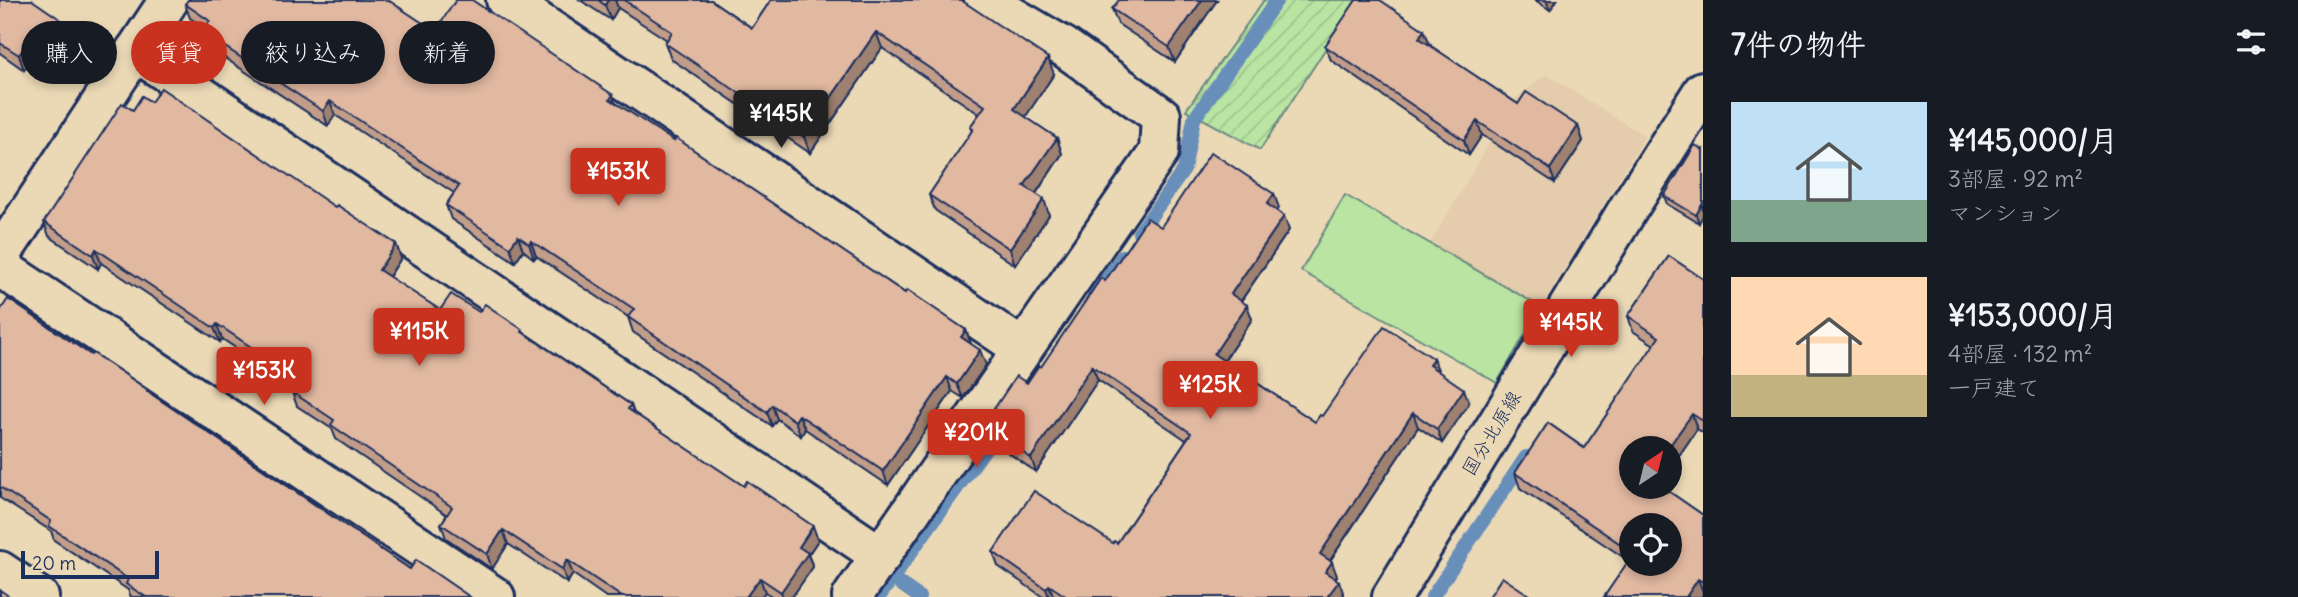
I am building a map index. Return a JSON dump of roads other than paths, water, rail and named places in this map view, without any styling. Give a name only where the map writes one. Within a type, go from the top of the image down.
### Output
[{"type":"street","points":[[155,21],[169,0]]},
{"type":"street","points":[[506,0],[1023,349]]},
{"type":"street","points":[[852,597],[1159,152],[1161,116],[1064,47],[984,0]]},
{"type":"street","points":[[0,256],[131,57]]},
{"type":"street","points":[[184,84],[881,556]]},
{"type":"street","name":"国分北原線","points":[[1392,597],[1594,264],[1703,91]]},
{"type":"street","points":[[0,267],[495,597]]},
{"type":"street","points":[[0,571],[39,597]]},
{"type":"waterway","points":[[1139,233],[1184,170],[1194,119],[1277,0]]},
{"type":"waterway","points":[[1094,296],[1123,256]]},
{"type":"waterway","points":[[879,597],[1005,421]]},
{"type":"waterway","points":[[1432,597],[1526,457]]},
{"type":"waterway","points":[[892,578],[919,597]]}]
